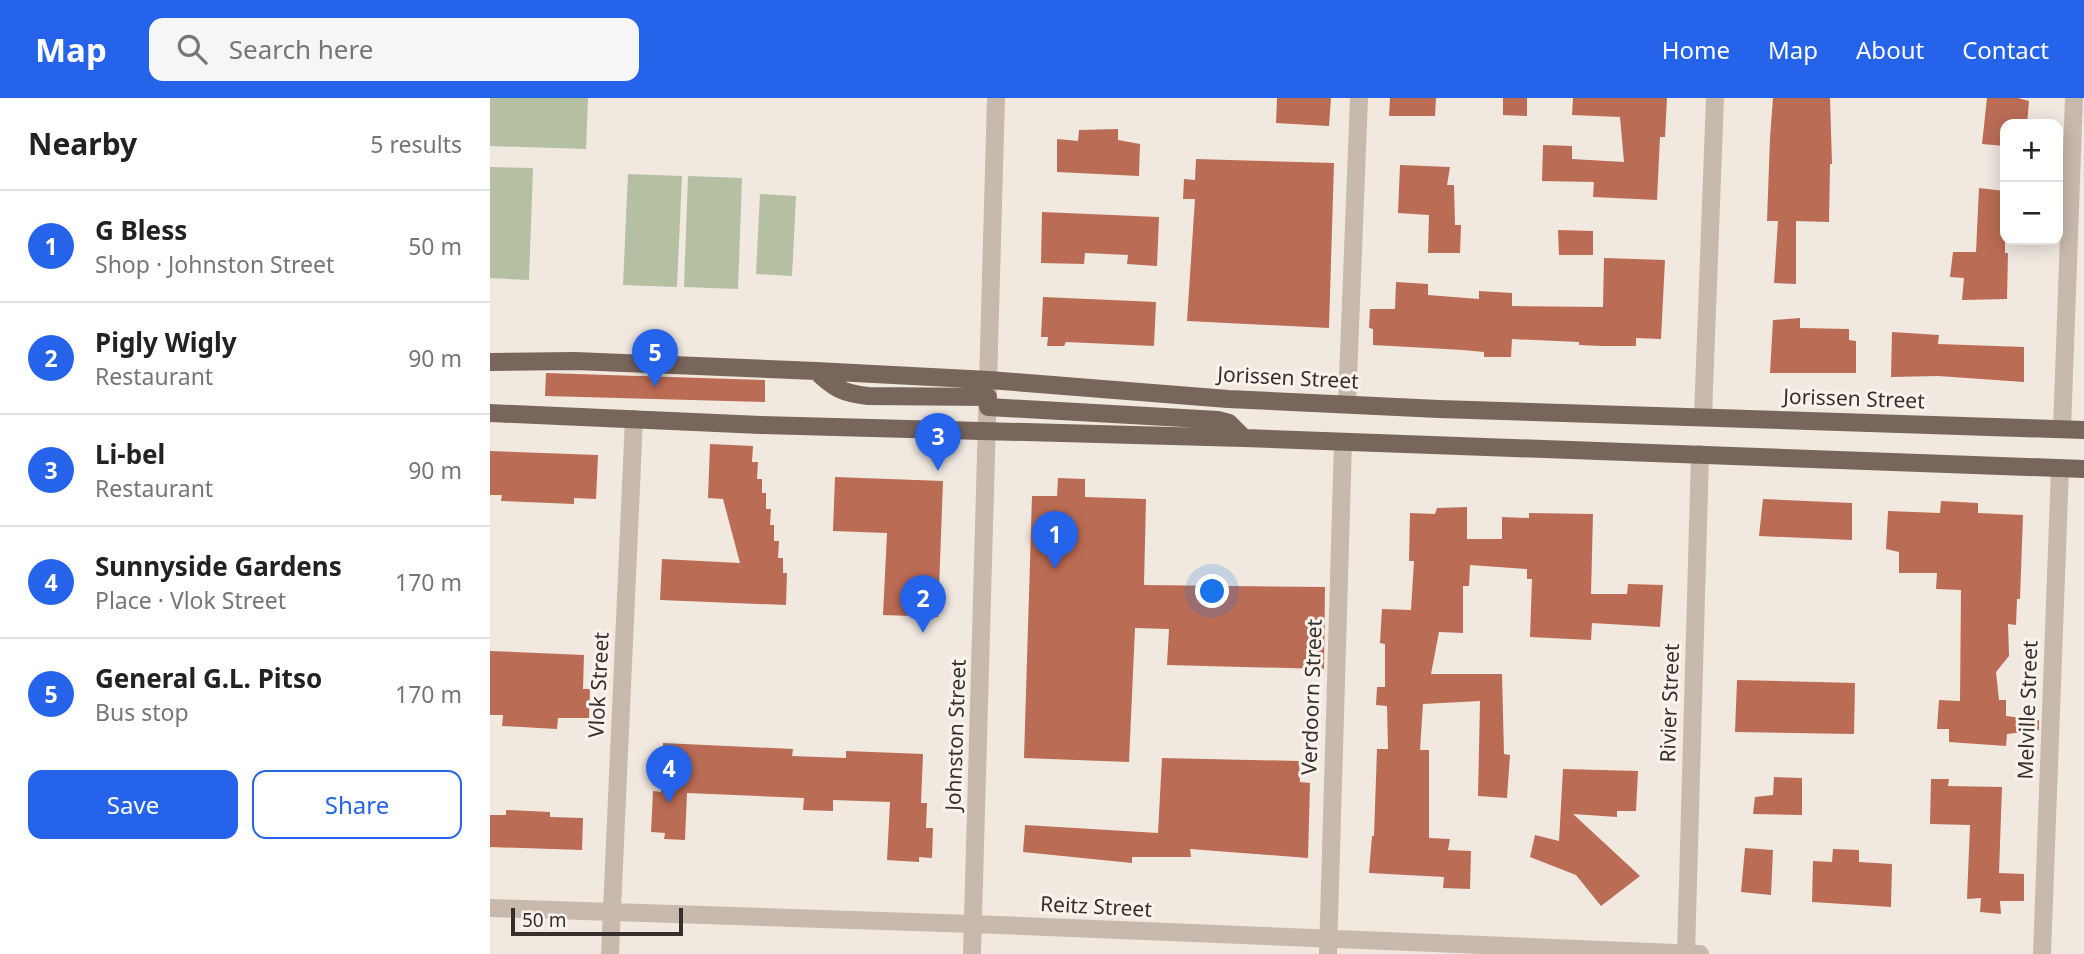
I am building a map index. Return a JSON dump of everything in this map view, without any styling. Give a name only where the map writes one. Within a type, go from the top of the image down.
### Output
[{"type":"main road","name":"Jorissen Street","points":[[490,362],[575,362],[816,371],[988,395],[1228,398],[1439,409],[2084,430]]},
{"type":"main road","points":[[988,395],[1218,419],[1229,423],[1244,438]]},
{"type":"main road","points":[[490,413],[2084,469]]},
{"type":"street","name":"Johnston Street","points":[[972,954],[996,98]]},
{"type":"street","points":[[1347,404],[1359,98]]},
{"type":"street","points":[[1703,416],[1716,98]]},
{"type":"street","points":[[2062,429],[2074,98]]},
{"type":"street","name":"Vlok Street","points":[[610,954],[634,419]]},
{"type":"street","name":"Verdoorn Street","points":[[1328,947],[1343,442]]},
{"type":"street","name":"Rivier Street","points":[[1686,954],[1700,454]]},
{"type":"street","name":"Melville Street","points":[[2042,954],[2060,468]]},
{"type":"street","name":"Reitz Street","points":[[490,908],[973,924],[1328,947],[1700,954]]},
{"type":"green space","points":[[490,98],[588,98],[586,149],[490,146]]},
{"type":"green space","points":[[490,167],[533,168],[529,280],[490,278]]},
{"type":"green space","points":[[628,174],[682,176],[677,287],[623,285]]},
{"type":"green space","points":[[688,176],[742,178],[738,289],[684,287]]},
{"type":"green space","points":[[760,194],[796,196],[792,276],[756,274]]},
{"type":"building","points":[[1277,98],[1331,98],[1329,126],[1276,123]]},
{"type":"building","points":[[1390,98],[1436,98],[1435,116],[1389,116]]},
{"type":"building","points":[[1503,98],[1527,98],[1527,116],[1503,115]]},
{"type":"building","points":[[1573,98],[1667,98],[1665,137],[1660,137],[1657,200],[1593,197],[1594,182],[1542,181],[1543,145],[1572,146],[1572,159],[1624,162],[1620,117],[1572,115]]},
{"type":"building","points":[[1773,98],[1830,98],[1832,164],[1829,222],[1796,221],[1796,284],[1774,283],[1778,221],[1767,221]]},
{"type":"building","points":[[1987,98],[2018,98],[2029,101],[2027,119],[2000,119],[2000,146],[1982,144]]},
{"type":"building","points":[[1118,129],[1118,140],[1140,144],[1139,176],[1057,172],[1057,139],[1078,141],[1079,130]]},
{"type":"building","points":[[1196,159],[1334,163],[1329,328],[1187,321],[1195,199],[1183,199],[1184,179],[1195,180]]},
{"type":"building","points":[[1400,165],[1450,167],[1447,185],[1454,185],[1455,225],[1461,225],[1460,253],[1428,253],[1429,215],[1398,213]]},
{"type":"building","points":[[1979,188],[2000,190],[2000,245],[2005,245],[2005,253],[2008,253],[2007,299],[1962,300],[1964,278],[1950,277],[1953,252],[1976,252]]},
{"type":"building","points":[[1042,212],[1159,217],[1157,266],[1127,264],[1128,255],[1085,253],[1084,264],[1041,263]]},
{"type":"building","points":[[1558,230],[1593,231],[1593,255],[1559,255]]},
{"type":"building","points":[[1604,258],[1665,260],[1661,339],[1636,338],[1636,346],[1601,346],[1579,345],[1579,342],[1512,339],[1511,357],[1484,357],[1484,352],[1463,350],[1373,345],[1373,329],[1369,328],[1370,309],[1395,309],[1396,282],[1428,284],[1428,295],[1479,299],[1479,291],[1512,293],[1512,306],[1603,307]]},
{"type":"building","points":[[1043,297],[1156,302],[1154,346],[1066,342],[1064,346],[1047,346],[1048,337],[1041,337]]},
{"type":"building","points":[[1800,318],[1800,328],[1849,329],[1849,340],[1856,341],[1856,373],[1770,373],[1773,320]]},
{"type":"building","points":[[1892,332],[1939,335],[1938,344],[2024,347],[2024,382],[1938,376],[1891,377]]},
{"type":"building","points":[[546,373],[765,380],[765,402],[545,396]]},
{"type":"building","points":[[710,444],[753,446],[752,462],[758,462],[757,479],[762,479],[762,493],[766,493],[766,509],[771,509],[770,525],[774,525],[774,541],[779,541],[778,558],[783,558],[783,573],[787,573],[786,605],[660,600],[662,559],[740,563],[723,499],[708,498]]},
{"type":"building","points":[[490,451],[598,455],[596,499],[574,498],[574,504],[501,501],[502,495],[490,495]]},
{"type":"building","points":[[835,477],[943,481],[938,617],[883,615],[887,533],[833,531]]},
{"type":"building","points":[[1058,478],[1085,479],[1085,497],[1146,499],[1144,585],[1325,587],[1324,669],[1167,665],[1169,629],[1135,628],[1129,762],[1024,758],[1032,496],[1057,496]]},
{"type":"building","points":[[1763,499],[1852,503],[1852,540],[1759,536]]},
{"type":"building","points":[[1941,501],[1978,503],[1978,513],[2023,515],[2020,599],[2017,599],[2016,625],[2008,624],[2009,656],[1996,672],[1999,700],[2006,700],[2006,716],[2039,720],[2039,730],[2007,734],[2006,746],[1949,742],[1949,729],[1937,729],[1939,700],[1960,701],[1961,590],[1936,589],[1937,573],[1899,573],[1899,552],[1886,549],[1888,511],[1940,513]]},
{"type":"building","points":[[1467,507],[1467,539],[1502,539],[1502,517],[1529,518],[1529,513],[1593,514],[1591,594],[1627,594],[1628,584],[1663,585],[1660,627],[1592,623],[1591,640],[1530,637],[1532,579],[1527,579],[1527,569],[1470,565],[1469,586],[1463,586],[1463,633],[1439,632],[1431,674],[1502,674],[1504,754],[1510,755],[1507,798],[1478,796],[1480,701],[1423,704],[1420,750],[1429,750],[1429,838],[1450,839],[1448,850],[1471,851],[1470,889],[1443,888],[1444,877],[1369,873],[1374,836],[1377,749],[1388,749],[1387,706],[1376,705],[1377,687],[1385,687],[1385,644],[1380,643],[1382,609],[1411,610],[1414,561],[1409,561],[1410,513],[1435,514],[1437,508]]},
{"type":"building","points":[[490,651],[584,655],[583,689],[590,689],[589,718],[558,718],[557,729],[502,726],[503,715],[490,715]]},
{"type":"building","points":[[1737,680],[1855,683],[1854,734],[1735,732]]},
{"type":"building","points":[[663,743],[793,749],[792,756],[846,758],[846,751],[923,754],[921,803],[927,803],[926,828],[933,828],[932,858],[919,857],[919,862],[887,860],[890,802],[833,800],[833,811],[803,810],[804,798],[687,793],[685,840],[664,839],[665,833],[651,832],[653,791],[661,792]]},
{"type":"building","points":[[1162,758],[1299,761],[1300,782],[1310,783],[1308,858],[1190,849],[1191,857],[1132,857],[1132,863],[1023,852],[1025,825],[1158,833]]},
{"type":"building","points":[[1563,769],[1638,771],[1636,811],[1617,811],[1617,817],[1573,814],[1640,876],[1601,906],[1576,875],[1530,857],[1535,835],[1559,841]]},
{"type":"building","points":[[1774,777],[1802,778],[1802,815],[1753,814],[1755,797],[1773,795]]},
{"type":"building","points":[[1931,779],[1949,779],[1948,786],[2002,787],[1999,873],[2024,874],[2024,901],[2000,901],[2001,914],[1980,912],[1981,898],[1967,899],[1970,825],[1930,824]]},
{"type":"building","points":[[506,810],[550,812],[550,817],[583,818],[582,850],[490,847],[490,815],[506,815]]},
{"type":"building","points":[[1745,848],[1773,850],[1771,895],[1741,892]]},
{"type":"building","points":[[1833,849],[1859,850],[1859,862],[1892,864],[1891,907],[1812,902],[1813,861],[1832,862]]},
{"type":"place","name":"General G.L. Pitso","points":[[655,387]]},
{"type":"place","name":"Li-bel","points":[[938,471]]},
{"type":"place","name":"G Bless","points":[[1055,569]]},
{"type":"place","name":"Pigly Wigly","points":[[923,633]]},
{"type":"place","name":"Sunnyside Gardens","points":[[669,803]]}]
